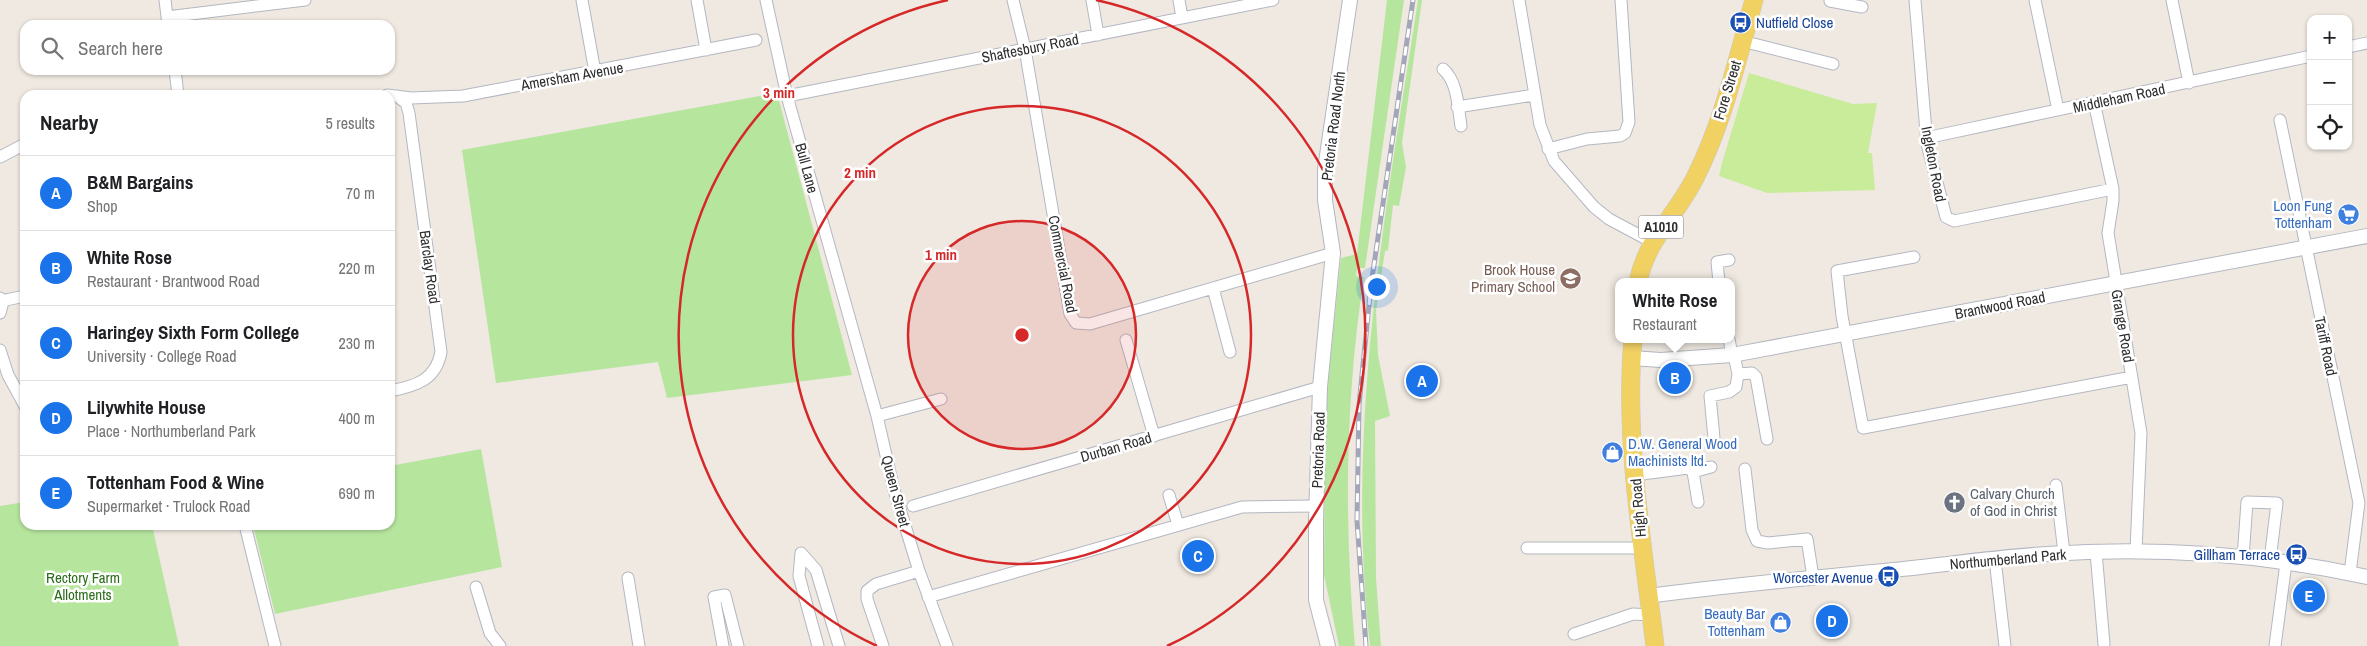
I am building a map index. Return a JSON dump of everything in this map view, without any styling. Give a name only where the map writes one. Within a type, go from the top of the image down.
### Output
[{"type":"main road","name":"Fore Street","points":[[1652,242],[1695,178],[1712,141],[1754,0]]},
{"type":"main road","name":"A1010","points":[[1639,278],[1644,259],[1652,242]]},
{"type":"main road","name":"High Road","points":[[1633,343],[1635,475],[1642,548],[1655,646]]},
{"type":"street","points":[[165,0],[168,20]]},
{"type":"street","points":[[175,20],[305,0]]},
{"type":"street","points":[[582,0],[595,72]]},
{"type":"street","points":[[697,0],[706,50]]},
{"type":"street","name":"Bull Lane","points":[[766,0],[787,96],[854,334]]},
{"type":"street","name":"Commercial Road","points":[[1013,0],[1025,49],[1070,314],[1076,323],[1090,324],[1333,253]]},
{"type":"street","points":[[1092,0],[1098,35]]},
{"type":"street","points":[[1179,0],[1182,18]]},
{"type":"street","name":"Shaftesbury Road","points":[[787,96],[1269,0]]},
{"type":"street","name":"Pretoria Road North","points":[[1333,253],[1325,200],[1325,169],[1350,0]]},
{"type":"street","points":[[1519,0],[1540,125],[1554,161],[1594,206],[1609,219],[1652,242]]},
{"type":"street","points":[[1548,149],[1587,139],[1620,136],[1624,133],[1629,122],[1621,0]]},
{"type":"street","name":"Ingleton Road","points":[[1915,0],[1926,138],[1944,212],[1949,220],[1954,221],[2113,189]]},
{"type":"street","points":[[2036,0],[2058,110]]},
{"type":"street","points":[[2172,0],[2189,83]]},
{"type":"street","points":[[1830,1],[1855,4]]},
{"type":"street","name":"Amersham Avenue","points":[[395,96],[410,98],[463,96],[756,40]]},
{"type":"street","points":[[1742,41],[1833,64]]},
{"type":"street","points":[[2352,47],[2367,43]]},
{"type":"street","name":"Middleham Road","points":[[1926,138],[2307,57]]},
{"type":"street","points":[[1444,69],[1450,74],[1461,126]]},
{"type":"street","points":[[176,75],[177,90]]},
{"type":"street","points":[[1458,107],[1534,95]]},
{"type":"street","name":"Barclay Road","points":[[395,97],[406,104],[409,113],[441,352],[439,364],[423,380],[414,385],[395,390]]},
{"type":"street","points":[[409,113],[412,104],[427,98]]},
{"type":"street","name":"Grange Road","points":[[2094,102],[2113,189],[2108,234],[2141,433],[2136,552]]},
{"type":"street","name":"Tariff Road","points":[[2280,120],[2304,247],[2359,503],[2350,573]]},
{"type":"street","points":[[0,157],[20,147]]},
{"type":"street","name":"Brantwood Road","points":[[1632,358],[1667,360],[1733,355],[2367,236]]},
{"type":"street","name":"Pretoria Road","points":[[1328,646],[1316,600],[1316,506],[1320,387],[1333,253]]},
{"type":"street","points":[[1914,257],[1837,271],[1845,333],[1863,428],[2132,377]]},
{"type":"street","points":[[1719,278],[1717,262],[1729,260]]},
{"type":"street","points":[[1213,288],[1230,352]]},
{"type":"street","points":[[0,313],[1,299],[20,297]]},
{"type":"street","name":"Queen Street","points":[[854,334],[877,416],[894,490],[919,571],[947,646]]},
{"type":"street","points":[[1126,340],[1154,436]]},
{"type":"street","points":[[1714,438],[1710,396],[1734,390],[1738,383],[1738,374],[1730,343]]},
{"type":"street","points":[[0,350],[8,375],[20,397]]},
{"type":"street","points":[[1738,374],[1752,373],[1756,377],[1767,439]]},
{"type":"street","name":"Durban Road","points":[[913,506],[1320,387]]},
{"type":"street","points":[[877,416],[941,399]]},
{"type":"street","points":[[1693,472],[1711,467]]},
{"type":"street","points":[[1635,475],[1688,468],[1693,472],[1698,502]]},
{"type":"street","points":[[1744,469],[1752,530],[1757,541],[1768,543],[1807,539],[1813,577]]},
{"type":"street","points":[[2056,485],[2064,553]]},
{"type":"street","points":[[1169,495],[1178,525]]},
{"type":"street","points":[[2243,558],[2247,502],[2277,503],[2270,560]]},
{"type":"street","points":[[928,597],[1242,507],[1316,506]]},
{"type":"street","points":[[246,530],[276,646]]},
{"type":"street","points":[[1527,548],[1642,548]]},
{"type":"street","points":[[818,646],[799,576],[801,552],[816,570],[839,646]]},
{"type":"street","points":[[2096,552],[2104,644]]},
{"type":"street","name":"Northumberland Park","points":[[1648,596],[1995,559],[2096,552],[2174,552],[2270,560],[2367,577]]},
{"type":"street","points":[[1995,559],[2005,646]]},
{"type":"street","points":[[2274,646],[2286,563]]},
{"type":"street","points":[[883,646],[867,599],[867,591],[876,584],[919,571]]},
{"type":"street","points":[[628,578],[639,646]]},
{"type":"street","points":[[476,587],[490,633],[500,646]]},
{"type":"street","points":[[723,646],[714,597],[725,594],[738,646]]},
{"type":"street","points":[[1574,634],[1633,614],[1651,615]]},
{"type":"street","points":[[814,631],[833,625]]},
{"type":"green space","points":[[1387,0],[1404,0],[1365,268],[1357,268],[1356,276],[1364,277],[1353,369],[1348,461],[1349,554],[1355,646],[1339,646],[1324,575],[1325,409],[1341,258],[1357,254]]},
{"type":"green space","points":[[1418,0],[1422,0],[1402,143],[1406,167],[1399,206],[1393,205],[1388,250],[1385,251],[1376,311],[1378,355],[1390,416],[1375,421],[1376,578],[1381,646],[1370,646],[1364,565],[1362,484],[1372,322],[1393,161]]},
{"type":"green space","points":[[1749,73],[1853,104],[1877,103],[1868,153],[1872,153],[1875,190],[1767,193],[1719,176]]},
{"type":"green space","points":[[777,93],[852,375],[667,398],[658,362],[496,383],[462,150]]},
{"type":"green space","points":[[481,449],[502,567],[275,614],[254,530],[395,530],[395,465]]},
{"type":"green space","name":"Rectory Farm Allotments","points":[[20,503],[20,530],[153,530],[179,646],[0,646],[0,506]]},
{"type":"railway","points":[[1366,646],[1357,521],[1359,405],[1371,285],[1413,0]]},
{"type":"place","name":"Nutfield Close","points":[[1740,22]]},
{"type":"place","name":"Loon Fung Tottenham","points":[[2348,214]]},
{"type":"place","name":"Brook House Primary School","points":[[1571,278]]},
{"type":"place","name":"White Rose","points":[[1675,378]]},
{"type":"place","name":"B&M Bargains","points":[[1422,381]]},
{"type":"place","name":"D.W. General Wood Machinists ltd.","points":[[1612,452]]},
{"type":"place","name":"Calvary Church of God in Christ","points":[[1954,502]]},
{"type":"place","name":"Gillham Terrace","points":[[2296,554]]},
{"type":"place","name":"Haringey Sixth Form College","points":[[1198,556]]},
{"type":"place","name":"Worcester Avenue","points":[[1889,577]]},
{"type":"place","name":"Tottenham Food & Wine","points":[[2309,596]]},
{"type":"place","name":"Lilywhite House","points":[[1832,621]]},
{"type":"place","name":"Beauty Bar Tottenham","points":[[1781,622]]}]
